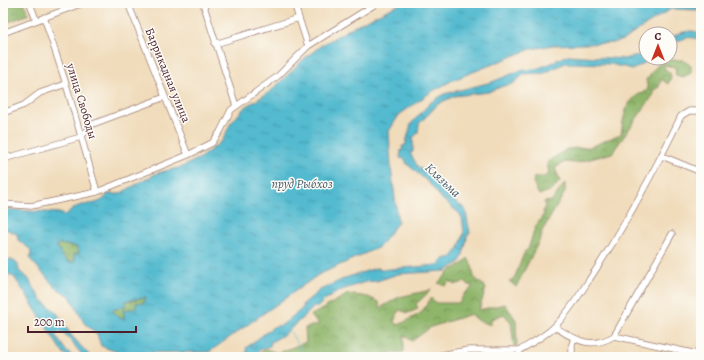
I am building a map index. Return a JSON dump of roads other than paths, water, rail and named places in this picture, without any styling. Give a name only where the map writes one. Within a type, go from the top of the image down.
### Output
[{"type":"street","points":[[30,3],[36,20]]},
{"type":"street","points":[[3,33],[83,3]]},
{"type":"street","name":"Баррикадная улица","points":[[128,3],[188,155]]},
{"type":"street","points":[[203,3],[236,106]]},
{"type":"street","points":[[294,3],[308,46]]},
{"type":"street","points":[[3,204],[31,206],[97,192],[188,155],[212,143],[220,132],[231,110],[278,76],[308,46],[374,5]]},
{"type":"street","name":"улица Свободы","points":[[44,17],[66,84],[97,192]]},
{"type":"street","points":[[215,44],[299,18]]},
{"type":"street","points":[[3,113],[24,106],[40,93],[66,84]]},
{"type":"street","points":[[3,159],[81,137],[93,124],[166,97]]},
{"type":"street","points":[[430,357],[468,350],[520,350],[538,340],[555,326],[572,306],[607,254],[662,156],[681,116],[689,111],[701,111]]},
{"type":"street","points":[[662,156],[701,172]]},
{"type":"street","points":[[555,326],[574,338],[591,344],[603,342],[614,336],[672,234]]},
{"type":"street","points":[[614,336],[697,354],[701,357]]},
{"type":"street","points":[[572,357],[572,344],[574,338]]},
{"type":"street","points":[[519,357],[520,350]]},
{"type":"water","name":"пруд Рыбхоз","points":[[402,3],[701,3],[701,10],[671,9],[645,26],[638,26],[638,30],[623,40],[613,43],[553,45],[531,49],[453,80],[431,92],[399,115],[389,131],[391,167],[398,222],[379,247],[318,275],[209,352],[120,353],[101,346],[97,334],[84,323],[70,296],[55,287],[30,259],[31,250],[18,240],[17,234],[3,228],[3,209],[59,213],[65,215],[76,207],[97,203],[108,194],[119,194],[157,173],[182,167],[200,158],[222,141],[231,123],[244,108],[271,91],[305,58],[322,45],[358,24]],"holes":[[[61,244],[77,247],[79,254],[74,254],[75,262],[71,262],[67,261],[63,257],[56,245]],[[146,297],[144,303],[136,303],[136,308],[124,310],[124,318],[120,318],[112,310],[126,306],[126,301]]]},
{"type":"water","points":[[693,31],[701,34],[701,46],[698,39],[690,37],[678,41],[678,34]]},
{"type":"water","points":[[568,55],[624,59],[638,55],[639,66],[632,70],[612,64],[565,63],[542,74],[524,74],[513,84],[488,92],[454,96],[438,104],[419,124],[418,133],[413,138],[413,152],[410,153],[418,167],[432,176],[446,195],[465,209],[470,233],[467,235],[465,249],[460,262],[446,271],[398,274],[377,281],[365,282],[339,291],[323,301],[318,307],[314,307],[285,334],[271,342],[270,346],[261,349],[253,357],[241,357],[247,352],[246,348],[273,327],[282,325],[303,308],[302,305],[320,290],[348,277],[376,268],[379,268],[379,270],[438,265],[444,259],[452,257],[459,248],[464,232],[462,218],[459,213],[442,199],[429,183],[407,164],[405,159],[400,158],[401,150],[403,151],[402,146],[405,146],[411,124],[430,103],[444,94],[492,82],[519,71],[539,68],[557,61],[557,58],[559,59]]},
{"type":"water","points":[[3,257],[17,263],[19,271],[28,278],[41,299],[57,313],[71,335],[91,357],[84,357],[65,334],[58,332],[55,335],[67,352],[74,357],[68,357],[62,352],[14,277],[8,274],[3,264]]},
{"type":"waterway","points":[[288,328],[305,357]]},
{"type":"water label","name":"Клязьма","points":[[443,180]]}]
